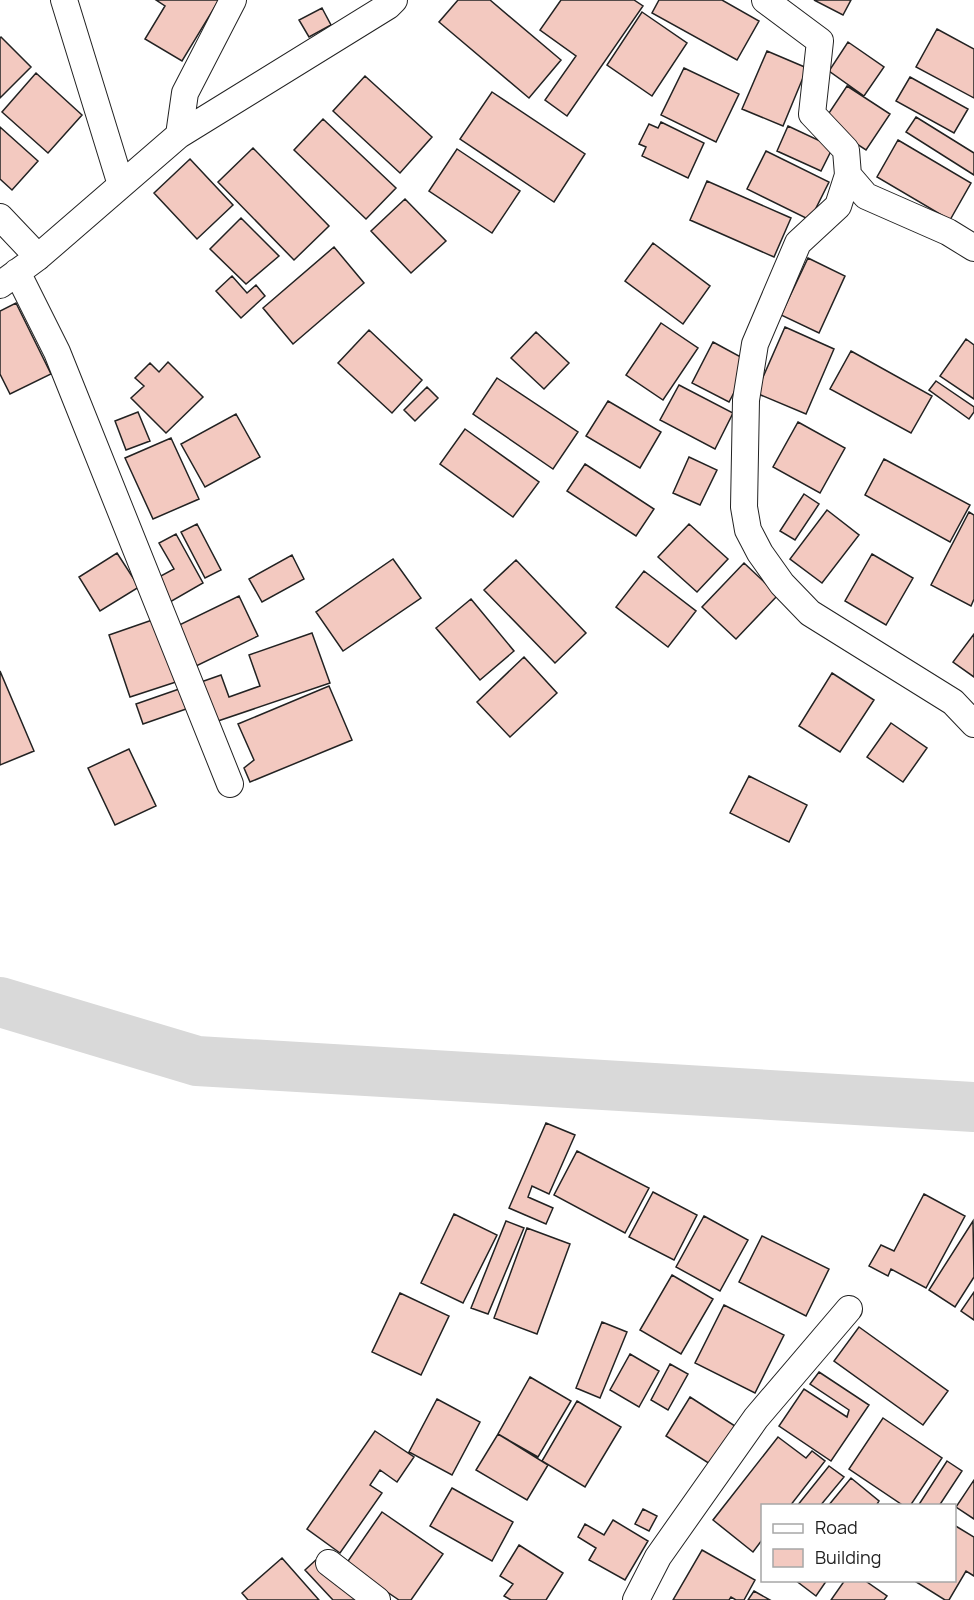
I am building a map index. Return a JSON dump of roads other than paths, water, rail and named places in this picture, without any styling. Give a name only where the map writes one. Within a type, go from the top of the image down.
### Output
[{"type":"street","points":[[64,0],[121,185]]},
{"type":"street","points":[[179,135],[185,93],[233,0]]},
{"type":"street","points":[[18,271],[179,135],[388,6],[394,0]]},
{"type":"street","points":[[765,0],[820,41],[812,114],[846,150],[849,175],[838,206],[798,243],[755,344],[746,400],[744,507],[748,530],[760,554],[782,584],[810,613],[953,702],[974,724]]},
{"type":"street","points":[[849,175],[866,196],[948,232],[974,248]]},
{"type":"street","points":[[0,217],[18,271],[57,352],[230,784]]},
{"type":"street","points":[[636,1600],[658,1557],[756,1418],[849,1309]]},
{"type":"street","points":[[329,1563],[377,1600]]},
{"type":"waterway","points":[[0,1002],[197,1061],[974,1107]]}]
